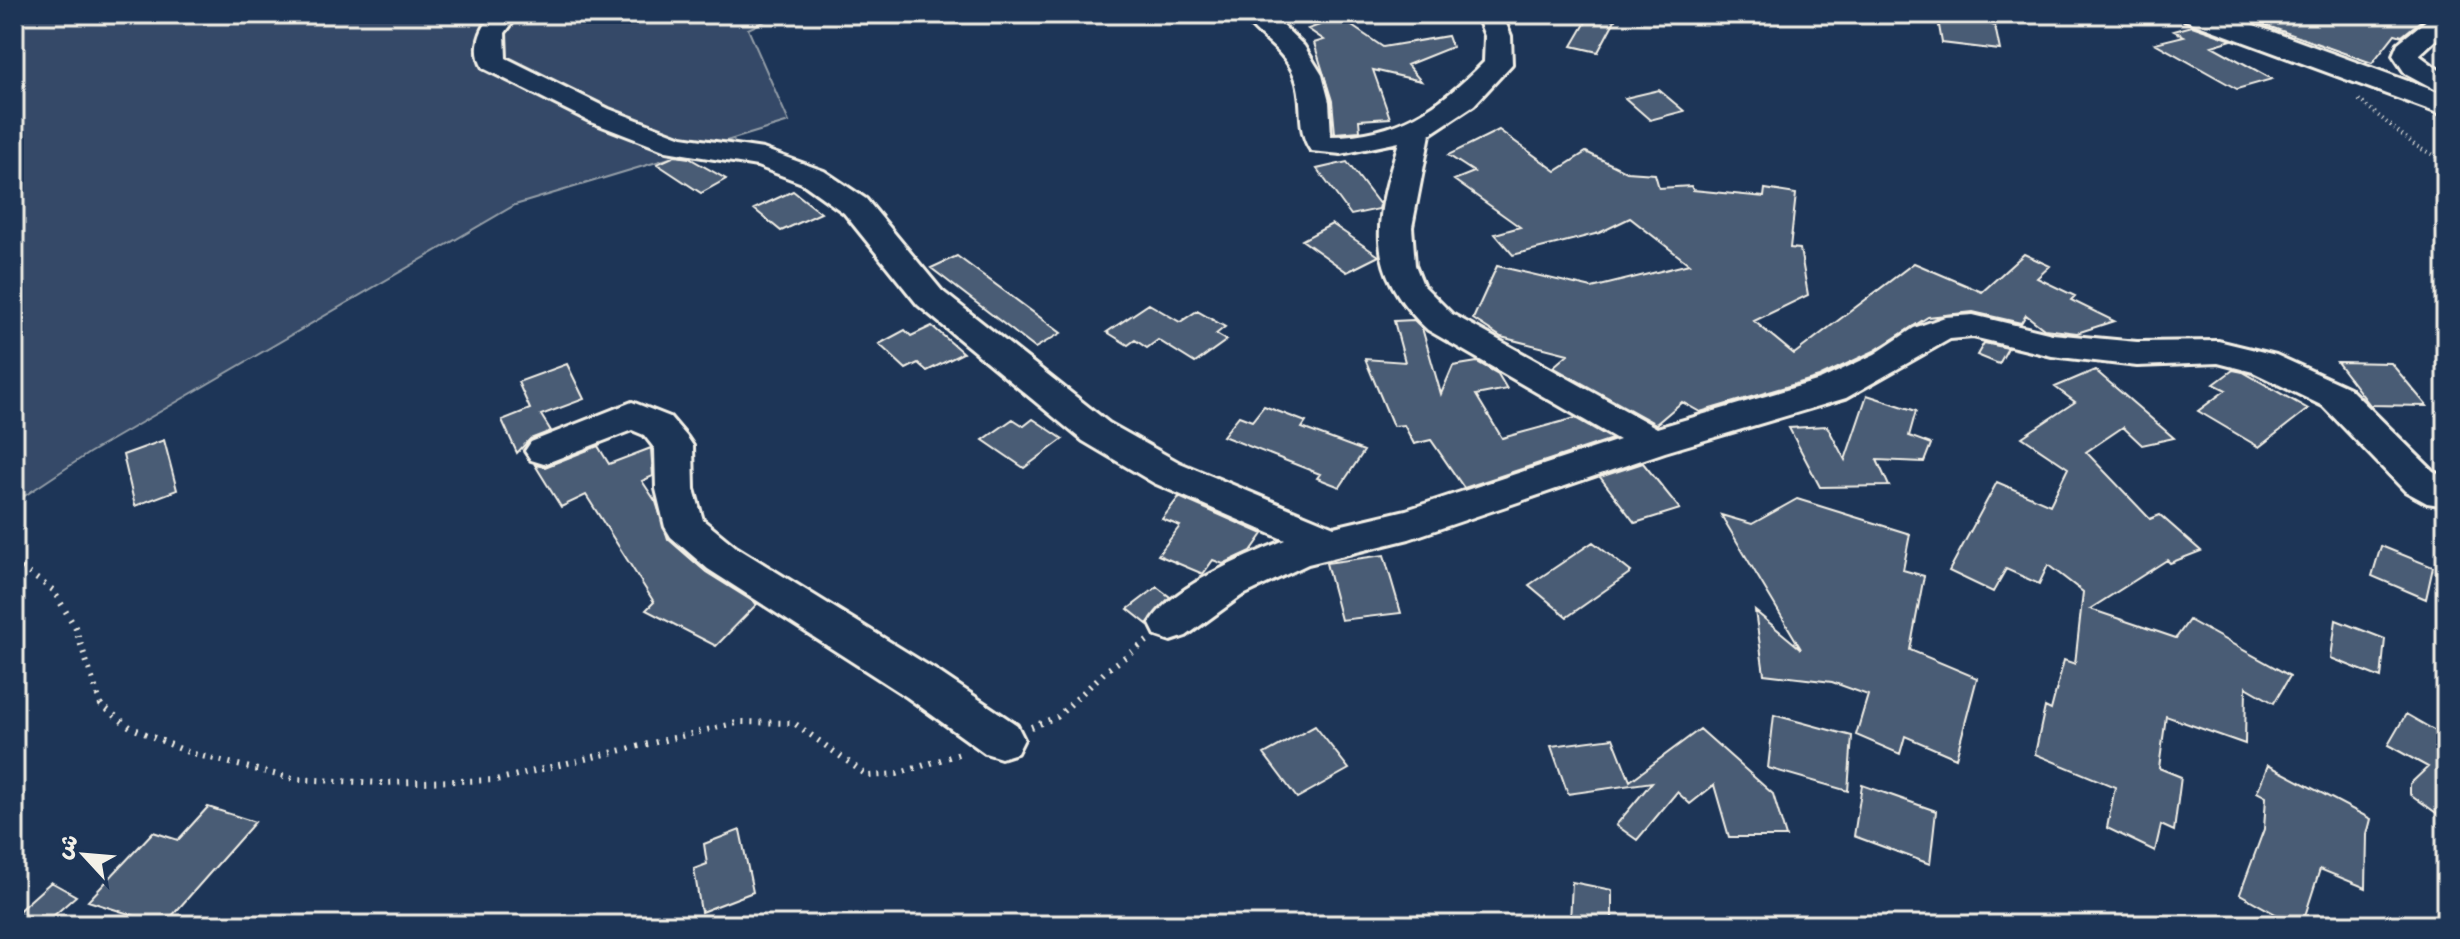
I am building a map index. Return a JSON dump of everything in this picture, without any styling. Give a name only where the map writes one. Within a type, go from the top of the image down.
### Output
[{"type":"main road","points":[[2196,14],[2446,106]]},
{"type":"street","points":[[506,14],[492,32],[493,62],[599,115],[676,145],[763,158],[813,177],[855,206],[930,298],[1096,432],[1167,473],[1332,543]]},
{"type":"street","points":[[1254,14],[1296,51],[1314,94],[1314,136],[1321,145],[1341,145],[1417,130],[1464,99],[1498,64],[1498,36],[1489,14]]},
{"type":"street","points":[[2446,17],[2407,49],[2406,55],[2415,67],[2446,87]]},
{"type":"street","points":[[1417,130],[1403,177],[1397,249],[1403,279],[1418,302],[1440,322],[1654,442]]},
{"type":"street","points":[[1171,624],[1226,585],[1298,551],[1409,524],[1654,442],[1833,389],[1945,328],[1973,326],[2052,345],[2137,354],[2218,352],[2264,363],[2336,397],[2368,425],[2419,481],[2441,493]]},
{"type":"street","points":[[544,451],[632,415],[657,426],[674,446],[675,489],[685,527],[722,558],[922,684],[1001,739]]},
{"type":"path","points":[[2320,60],[2336,82],[2416,146],[2446,162]]},
{"type":"path","points":[[14,563],[53,590],[75,627],[101,705],[130,727],[190,753],[294,779],[383,783],[496,780],[741,722],[794,723],[868,776],[897,774],[1057,717],[1107,670],[1171,624]]},
{"type":"shaded area","points":[[14,14],[780,14],[748,29],[789,122],[515,205],[89,453],[14,503]]},
{"type":"building","points":[[1937,14],[1967,14],[1995,26],[2000,50],[1942,43]]},
{"type":"building","points":[[2234,14],[2428,15],[2402,36],[2395,34],[2372,63]]},
{"type":"building","points":[[1590,15],[1615,20],[1598,52],[1572,46]]},
{"type":"building","points":[[1340,18],[1383,47],[1448,36],[1452,47],[1407,65],[1421,81],[1373,70],[1390,118],[1359,120],[1360,131],[1335,133],[1332,101],[1314,43],[1324,40],[1308,29]]},
{"type":"building","points":[[2192,26],[2232,40],[2212,46],[2272,79],[2237,89],[2155,43],[2184,36],[2174,31]]},
{"type":"building","points":[[1659,90],[1684,111],[1650,120],[1625,98]]},
{"type":"building","points":[[1499,130],[1556,171],[1586,152],[1627,172],[1655,174],[1659,188],[1691,186],[1693,190],[1764,197],[1765,189],[1796,194],[1790,248],[1800,249],[1808,295],[1754,321],[1794,354],[1914,263],[1982,292],[2024,254],[2050,266],[2037,278],[2075,296],[2071,300],[2114,321],[2077,333],[2044,329],[2026,315],[2021,323],[1973,312],[1928,317],[1874,351],[1819,377],[1700,412],[1682,402],[1656,424],[1553,367],[1568,354],[1501,337],[1473,319],[1497,266],[1592,288],[1689,264],[1630,218],[1599,233],[1513,255],[1495,234],[1520,227],[1454,180],[1474,172],[1448,155]]},
{"type":"building","points":[[675,156],[689,158],[726,179],[701,193],[657,164]]},
{"type":"building","points":[[1347,162],[1380,205],[1379,209],[1351,215],[1317,169]]},
{"type":"building","points":[[793,191],[821,213],[781,231],[754,209]]},
{"type":"building","points":[[1332,224],[1379,256],[1347,272],[1302,240]]},
{"type":"building","points":[[957,256],[1061,333],[1035,348],[931,268]]},
{"type":"building","points":[[1149,304],[1180,322],[1197,311],[1225,327],[1216,334],[1227,340],[1195,363],[1158,340],[1147,348],[1135,340],[1128,345],[1107,332]]},
{"type":"building","points":[[1414,320],[1422,328],[1441,394],[1453,366],[1477,362],[1498,374],[1507,389],[1476,395],[1502,438],[1575,418],[1612,439],[1464,488],[1431,440],[1414,444],[1404,425],[1393,426],[1365,359],[1405,362],[1394,321]]},
{"type":"building","points":[[932,326],[963,353],[927,371],[918,363],[906,369],[879,344],[905,330],[911,336]]},
{"type":"building","points":[[1984,343],[2008,348],[1999,364],[1977,355]]},
{"type":"building","points":[[2337,362],[2391,363],[2427,406],[2370,405]]},
{"type":"building","points":[[567,364],[584,399],[541,415],[551,431],[530,439],[517,453],[502,420],[530,409],[518,382]]},
{"type":"building","points":[[2095,370],[2174,438],[2142,445],[2123,427],[2086,452],[2150,519],[2160,515],[2201,551],[2170,563],[2167,560],[2090,609],[2176,638],[2189,620],[2290,676],[2274,703],[2246,687],[2245,744],[2166,716],[2159,768],[2181,777],[2174,831],[2161,825],[2155,851],[2107,828],[2115,787],[2035,754],[2045,707],[2051,710],[2064,660],[2075,664],[2083,592],[2048,565],[2039,584],[2006,569],[1993,592],[1949,571],[1997,482],[2050,505],[2068,468],[2022,437],[2075,402],[2055,387]]},
{"type":"building","points":[[2233,370],[2243,372],[2308,409],[2259,447],[2198,411],[2226,390],[2214,384]]},
{"type":"building","points":[[1867,395],[1916,411],[1909,436],[1931,444],[1924,462],[1877,460],[1889,486],[1820,487],[1789,428],[1827,426],[1845,460]]},
{"type":"building","points":[[1264,406],[1306,422],[1302,428],[1364,451],[1340,487],[1317,478],[1320,474],[1223,436],[1239,416],[1252,421]]},
{"type":"building","points":[[1013,419],[1024,426],[1033,419],[1063,439],[1024,468],[983,440]]},
{"type":"building","points":[[164,440],[177,490],[135,506],[123,455]]},
{"type":"building","points":[[598,446],[609,464],[651,448],[653,476],[642,481],[656,502],[668,539],[706,572],[757,604],[716,646],[646,610],[654,602],[586,495],[561,507],[535,465],[545,467]]},
{"type":"building","points":[[1643,463],[1680,509],[1635,523],[1600,477]]},
{"type":"building","points":[[1179,497],[1263,534],[1251,551],[1223,564],[1213,560],[1203,574],[1158,555],[1180,526],[1162,519]]},
{"type":"building","points":[[1797,499],[1910,534],[1903,570],[1924,576],[1910,650],[1977,678],[1956,758],[1905,736],[1900,754],[1856,735],[1868,695],[1832,682],[1764,674],[1755,611],[1801,649],[1721,515],[1752,524]]},
{"type":"building","points":[[1593,542],[1631,572],[1567,617],[1529,585]]},
{"type":"building","points":[[2381,546],[2433,567],[2426,599],[2372,576]]},
{"type":"building","points":[[1384,555],[1401,613],[1341,620],[1326,563]]},
{"type":"building","points":[[1157,587],[1170,597],[1147,624],[1128,609]]},
{"type":"building","points":[[2336,620],[2385,639],[2381,678],[2331,658]]},
{"type":"building","points":[[2406,714],[2446,737],[2446,820],[2410,794],[2410,784],[2428,767],[2388,745]]},
{"type":"building","points":[[1774,715],[1852,736],[1848,791],[1768,768]]},
{"type":"building","points":[[1315,726],[1349,769],[1297,798],[1264,754]]},
{"type":"building","points":[[1700,729],[1773,794],[1786,837],[1729,837],[1714,785],[1690,804],[1677,792],[1637,840],[1616,825],[1652,782],[1568,794],[1551,746],[1613,738],[1630,781]]},
{"type":"building","points":[[2268,765],[2371,819],[2367,835],[2366,888],[2320,869],[2302,925],[2295,925],[2240,894],[2264,829],[2266,797],[2257,792]]},
{"type":"building","points":[[1862,785],[1936,811],[1930,864],[1854,836]]},
{"type":"building","points":[[208,807],[255,822],[164,925],[88,901],[153,832],[178,840]]},
{"type":"building","points":[[740,830],[753,892],[701,912],[694,869],[707,864],[704,844]]},
{"type":"building","points":[[51,882],[76,896],[43,925],[14,925],[14,915]]},
{"type":"building","points":[[1572,882],[1612,890],[1612,925],[1570,922]]}]
